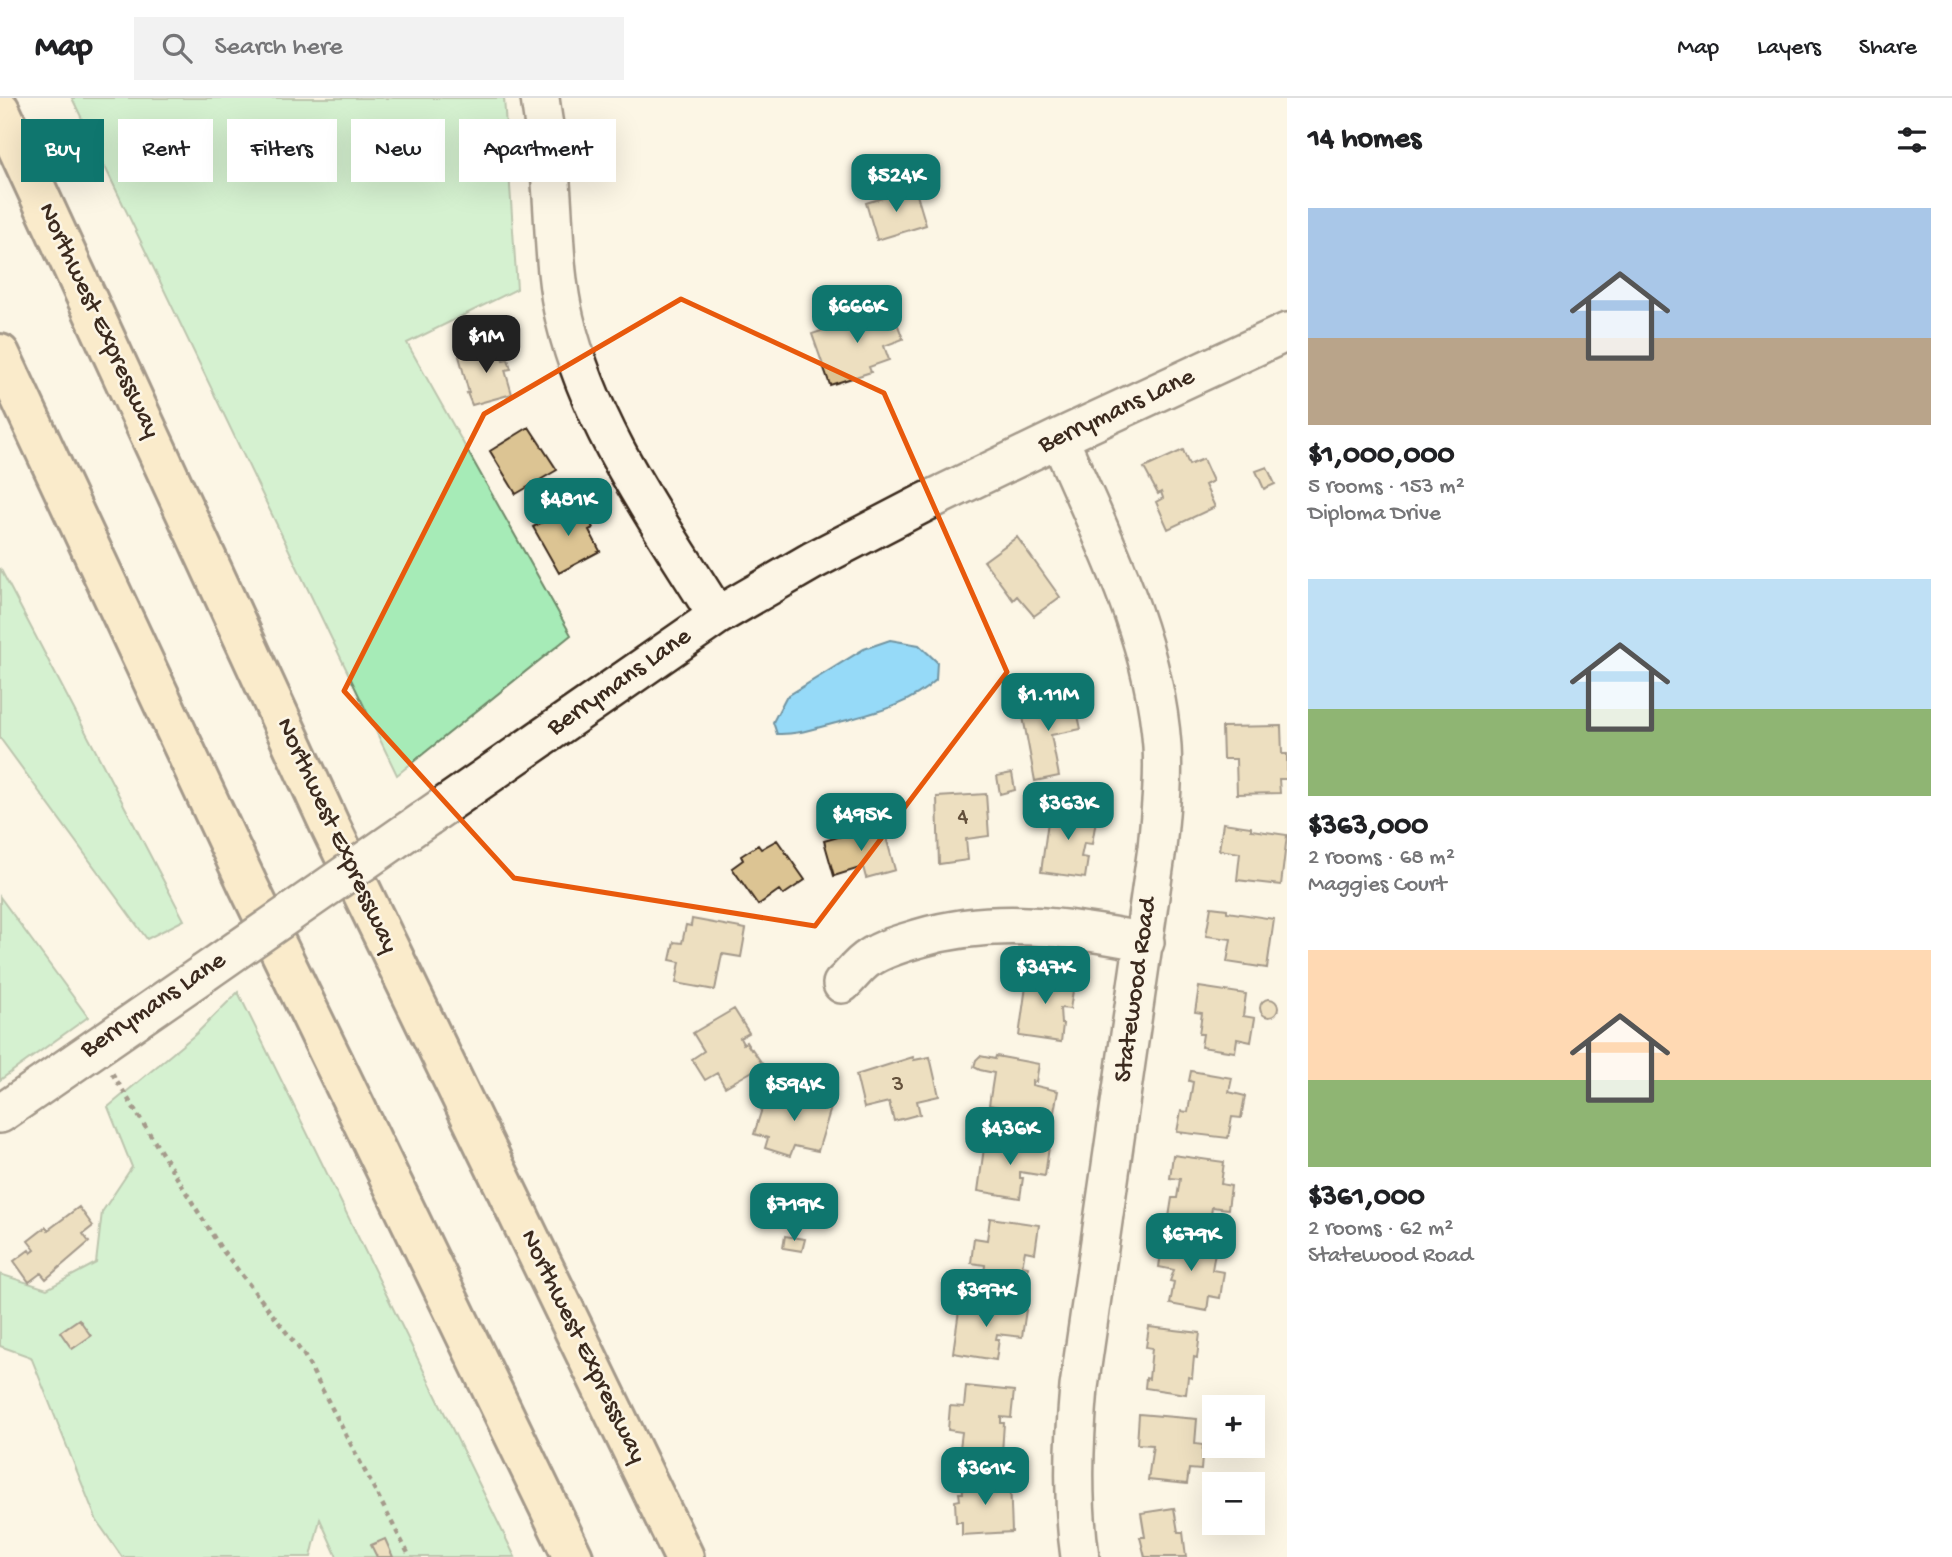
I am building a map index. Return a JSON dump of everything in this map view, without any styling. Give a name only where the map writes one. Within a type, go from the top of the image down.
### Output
[{"type":"highway","name":"Northwest Expressway","points":[[0,110],[331,828],[684,1557]]},
{"type":"highway","points":[[0,354],[247,883],[573,1557]]},
{"type":"street","points":[[540,98],[550,170],[557,275],[564,318],[576,362],[612,446],[717,616]]},
{"type":"street","name":"Berrymans Lane","points":[[0,1114],[717,616],[812,561],[924,503],[1287,332]]},
{"type":"street","name":"Statewood Road","points":[[1059,438],[1142,635],[1154,685],[1162,746],[1162,789],[1145,942],[1079,1388],[1074,1444],[1074,1498],[1080,1557]]},
{"type":"street","points":[[842,984],[869,958],[903,943],[940,932],[1022,924],[1083,929],[1145,942]]},
{"type":"path","points":[[89,1050],[112,1073],[220,1247],[304,1355],[410,1557]]},
{"type":"highlighted area","points":[[681,299],[884,393],[1007,672],[815,926],[514,878],[344,691],[484,414]]},
{"type":"green space","points":[[72,98],[504,98],[505,119],[459,119],[459,182],[510,182],[517,289],[407,343],[571,635],[397,775],[104,165],[104,119],[82,119]]},
{"type":"green space","points":[[0,568],[184,920],[147,939],[0,738]]},
{"type":"green space","points":[[0,897],[88,1017],[0,1080]]},
{"type":"green space","points":[[238,992],[515,1557],[337,1557],[320,1519],[311,1557],[122,1557],[97,1521],[31,1357],[0,1346],[0,1274],[47,1289],[96,1263],[102,1212],[132,1167],[108,1107],[197,1033]]},
{"type":"water","points":[[890,640],[919,645],[937,662],[936,680],[913,697],[889,708],[806,731],[777,734],[773,722],[786,697],[864,649]]},
{"type":"building","points":[[915,188],[926,225],[877,240],[866,203]]},
{"type":"building","points":[[891,307],[903,339],[884,346],[889,360],[869,367],[871,372],[830,385],[812,334]]},
{"type":"building","points":[[499,345],[503,360],[508,359],[511,369],[505,370],[512,394],[472,405],[459,356]]},
{"type":"building","points":[[529,427],[557,470],[516,494],[490,451]]},
{"type":"building","points":[[1183,450],[1189,465],[1203,459],[1213,481],[1205,485],[1215,507],[1168,529],[1156,502],[1163,498],[1161,492],[1158,494],[1144,468]]},
{"type":"building","points":[[1267,467],[1275,484],[1264,489],[1256,471]]},
{"type":"building","points":[[580,502],[593,528],[589,530],[600,551],[559,573],[533,527]]},
{"type":"building","points":[[1017,537],[1060,597],[1034,616],[1017,596],[1013,600],[984,561]]},
{"type":"building","points":[[1063,698],[1064,703],[1075,702],[1081,729],[1051,735],[1059,776],[1035,781],[1021,706]]},
{"type":"building","points":[[1281,726],[1282,754],[1287,754],[1287,779],[1279,779],[1280,793],[1237,794],[1236,759],[1223,759],[1222,727]]},
{"type":"building","points":[[1012,773],[1015,790],[1000,794],[997,776]]},
{"type":"building","points":[[986,794],[989,836],[966,839],[968,860],[939,864],[937,797]]},
{"type":"building","points":[[1050,807],[1097,814],[1092,844],[1084,843],[1081,857],[1088,858],[1085,878],[1041,872]]},
{"type":"building","points":[[1223,823],[1287,835],[1281,885],[1237,880],[1240,853],[1219,850]]},
{"type":"building","points":[[883,826],[895,870],[866,878],[863,867],[834,876],[824,841]]},
{"type":"building","points":[[777,840],[805,880],[783,895],[779,890],[758,905],[732,868],[743,860],[741,856],[758,845],[761,849]]},
{"type":"building","points":[[1211,907],[1274,919],[1267,968],[1227,962],[1231,939],[1206,936]]},
{"type":"building","points":[[692,919],[746,929],[741,957],[722,954],[715,990],[676,983],[680,962],[670,960],[674,942],[682,943],[686,925],[691,926]]},
{"type":"building","points":[[1028,972],[1075,979],[1070,1009],[1060,1008],[1063,1024],[1061,1042],[1019,1036]]},
{"type":"building","points":[[1199,987],[1246,994],[1243,1016],[1255,1018],[1251,1042],[1237,1039],[1235,1052],[1201,1047],[1203,1034],[1199,1034],[1202,1013],[1195,1012]]},
{"type":"building","points":[[1269,999],[1275,1002],[1278,1008],[1275,1014],[1269,1017],[1263,1014],[1260,1008],[1263,1002]]},
{"type":"building","points":[[734,1009],[749,1033],[740,1038],[743,1044],[746,1042],[763,1065],[725,1087],[717,1073],[705,1080],[692,1059],[704,1051],[693,1033]]},
{"type":"building","points":[[980,1056],[995,1059],[996,1056],[1039,1064],[1036,1082],[1032,1081],[1032,1085],[1058,1091],[1053,1117],[989,1105],[994,1073],[974,1067]]},
{"type":"building","points":[[913,1057],[914,1060],[930,1057],[939,1096],[917,1101],[920,1114],[894,1121],[889,1102],[864,1108],[856,1075]]},
{"type":"building","points":[[1191,1071],[1232,1078],[1229,1092],[1245,1096],[1241,1118],[1232,1117],[1228,1138],[1177,1132],[1181,1111],[1188,1112],[1193,1082],[1189,1081]]},
{"type":"building","points":[[807,1092],[833,1101],[818,1151],[794,1146],[790,1156],[765,1148],[768,1138],[754,1134],[766,1096],[790,1101],[802,1107]]},
{"type":"building","points":[[985,1141],[1049,1147],[1045,1176],[1020,1172],[1020,1178],[1023,1178],[1020,1198],[978,1191]]},
{"type":"building","points":[[1173,1155],[1224,1162],[1221,1184],[1231,1186],[1228,1209],[1212,1207],[1210,1223],[1169,1217],[1172,1198],[1177,1198],[1180,1179],[1170,1178]]},
{"type":"building","points":[[79,1207],[93,1226],[83,1234],[89,1242],[46,1279],[41,1273],[29,1282],[14,1261],[29,1250],[31,1253],[35,1250],[28,1241]]},
{"type":"building","points":[[990,1218],[1039,1225],[1035,1253],[1025,1251],[1022,1266],[1028,1267],[1025,1286],[983,1281],[985,1265],[971,1263],[974,1238],[987,1240]]},
{"type":"building","points":[[785,1236],[805,1239],[802,1251],[783,1248]]},
{"type":"building","points":[[1163,1238],[1216,1246],[1212,1270],[1224,1272],[1220,1298],[1209,1296],[1207,1311],[1170,1304],[1174,1282],[1170,1281],[1174,1270],[1159,1267]]},
{"type":"building","points":[[960,1303],[1026,1310],[1022,1337],[997,1334],[996,1339],[999,1339],[996,1360],[953,1353]]},
{"type":"building","points":[[79,1319],[91,1336],[72,1349],[60,1332]]},
{"type":"building","points":[[1149,1327],[1200,1333],[1197,1358],[1194,1357],[1192,1378],[1188,1377],[1186,1394],[1145,1388],[1146,1378],[1149,1379],[1152,1348],[1146,1347]]},
{"type":"building","points":[[966,1386],[1014,1391],[1011,1418],[1001,1417],[1001,1423],[1004,1423],[1002,1453],[960,1448],[962,1432],[948,1430],[950,1406],[964,1407]]},
{"type":"building","points":[[1139,1414],[1197,1419],[1195,1444],[1202,1445],[1201,1470],[1189,1469],[1187,1484],[1148,1480],[1153,1445],[1137,1444]]},
{"type":"building","points":[[977,1479],[978,1482],[1010,1480],[1012,1532],[962,1535],[962,1522],[956,1522],[955,1501],[960,1500],[959,1493],[963,1493],[962,1480]]},
{"type":"building","points":[[1174,1508],[1178,1532],[1183,1532],[1186,1557],[1145,1557],[1140,1537],[1145,1537],[1141,1513]]},
{"type":"building","points":[[385,1539],[393,1557],[377,1557],[371,1545]]}]
